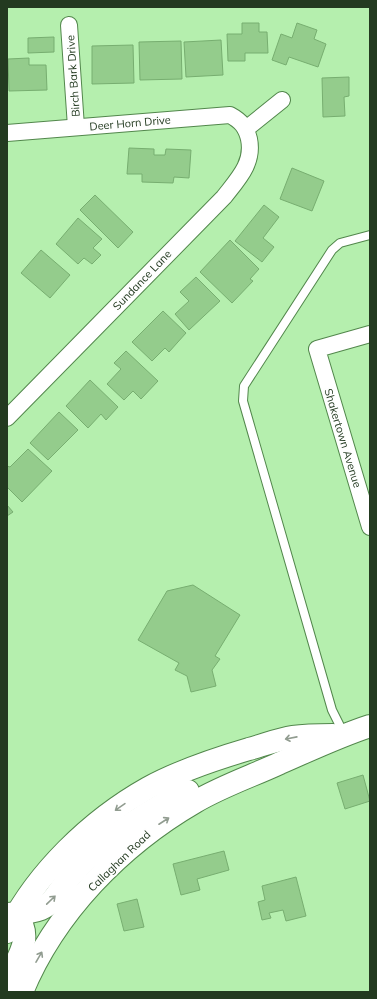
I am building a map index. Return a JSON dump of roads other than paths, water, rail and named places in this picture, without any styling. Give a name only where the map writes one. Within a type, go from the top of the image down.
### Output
[{"type":"main road","name":"Callaghan Road","points":[[22,992],[36,960],[60,923],[92,885],[153,829],[195,802],[231,784],[344,734],[370,726]]},
{"type":"main road","name":"Callaghan Road","points":[[10,919],[61,856],[117,808],[147,788],[178,773],[293,737],[344,734]]},
{"type":"main road","points":[[10,919],[42,908],[54,898],[66,882],[97,851],[130,824],[155,808],[244,766],[299,755]]},
{"type":"main road","points":[[7,982],[22,950],[25,938],[21,920],[10,919]]},
{"type":"street","name":"Birch Bark Drive","points":[[69,25],[76,128]]},
{"type":"street","points":[[246,129],[282,100]]},
{"type":"street","name":"Deer Horn Drive","points":[[7,133],[230,115],[240,120],[246,129]]},
{"type":"street","name":"Sundance Lane","points":[[7,418],[228,191],[246,168],[250,156],[250,145],[246,129]]},
{"type":"street","name":"Shakertown Avenue","points":[[370,334],[317,349],[370,527]]},
{"type":"lane","points":[[344,734],[332,710],[243,401],[243,393],[244,386],[332,250],[340,243],[370,235]]}]
